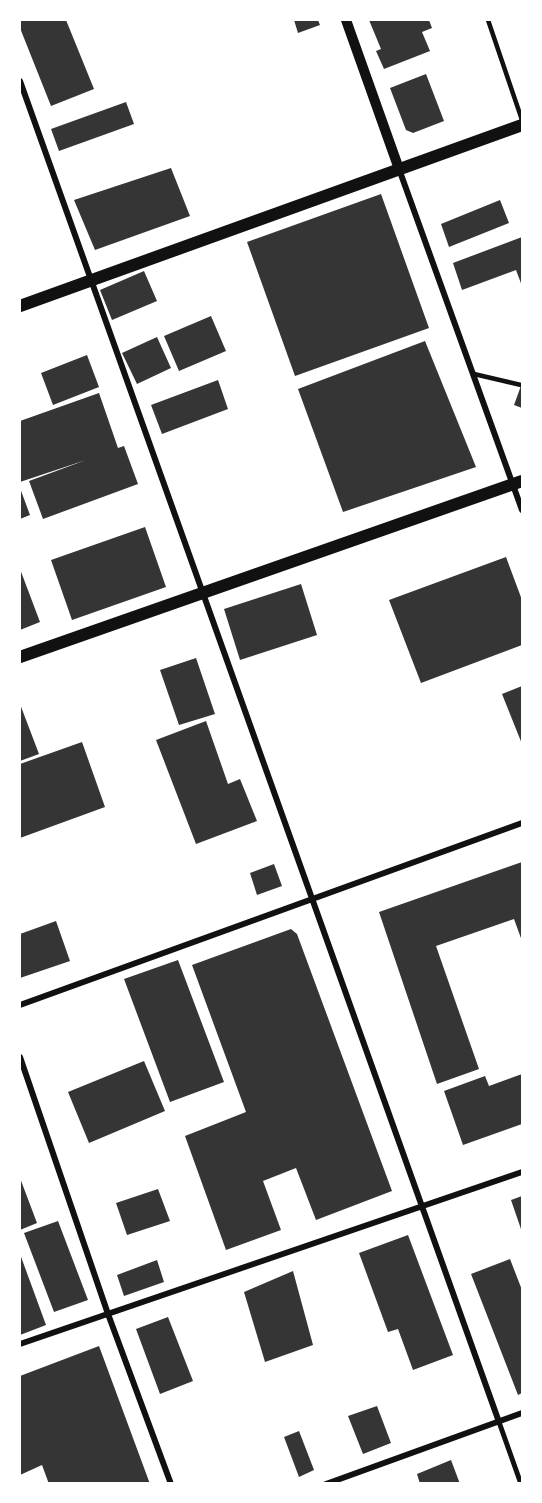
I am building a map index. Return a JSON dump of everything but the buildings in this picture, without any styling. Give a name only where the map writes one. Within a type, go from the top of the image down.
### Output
[{"type":"main road","points":[[20,306],[522,122]]},
{"type":"main road","points":[[20,657],[519,483]]},
{"type":"street","points":[[346,20],[474,374],[519,483],[522,510]]},
{"type":"street","points":[[20,81],[521,1484]]},
{"type":"street","points":[[20,1005],[311,897],[522,823]]},
{"type":"street","points":[[20,1057],[108,1314],[171,1484]]},
{"type":"street","points":[[20,1344],[522,1172]]},
{"type":"street","points":[[326,1484],[522,1413]]},
{"type":"lane","points":[[488,20],[522,122]]},
{"type":"lane","points":[[474,374],[521,385]]}]
